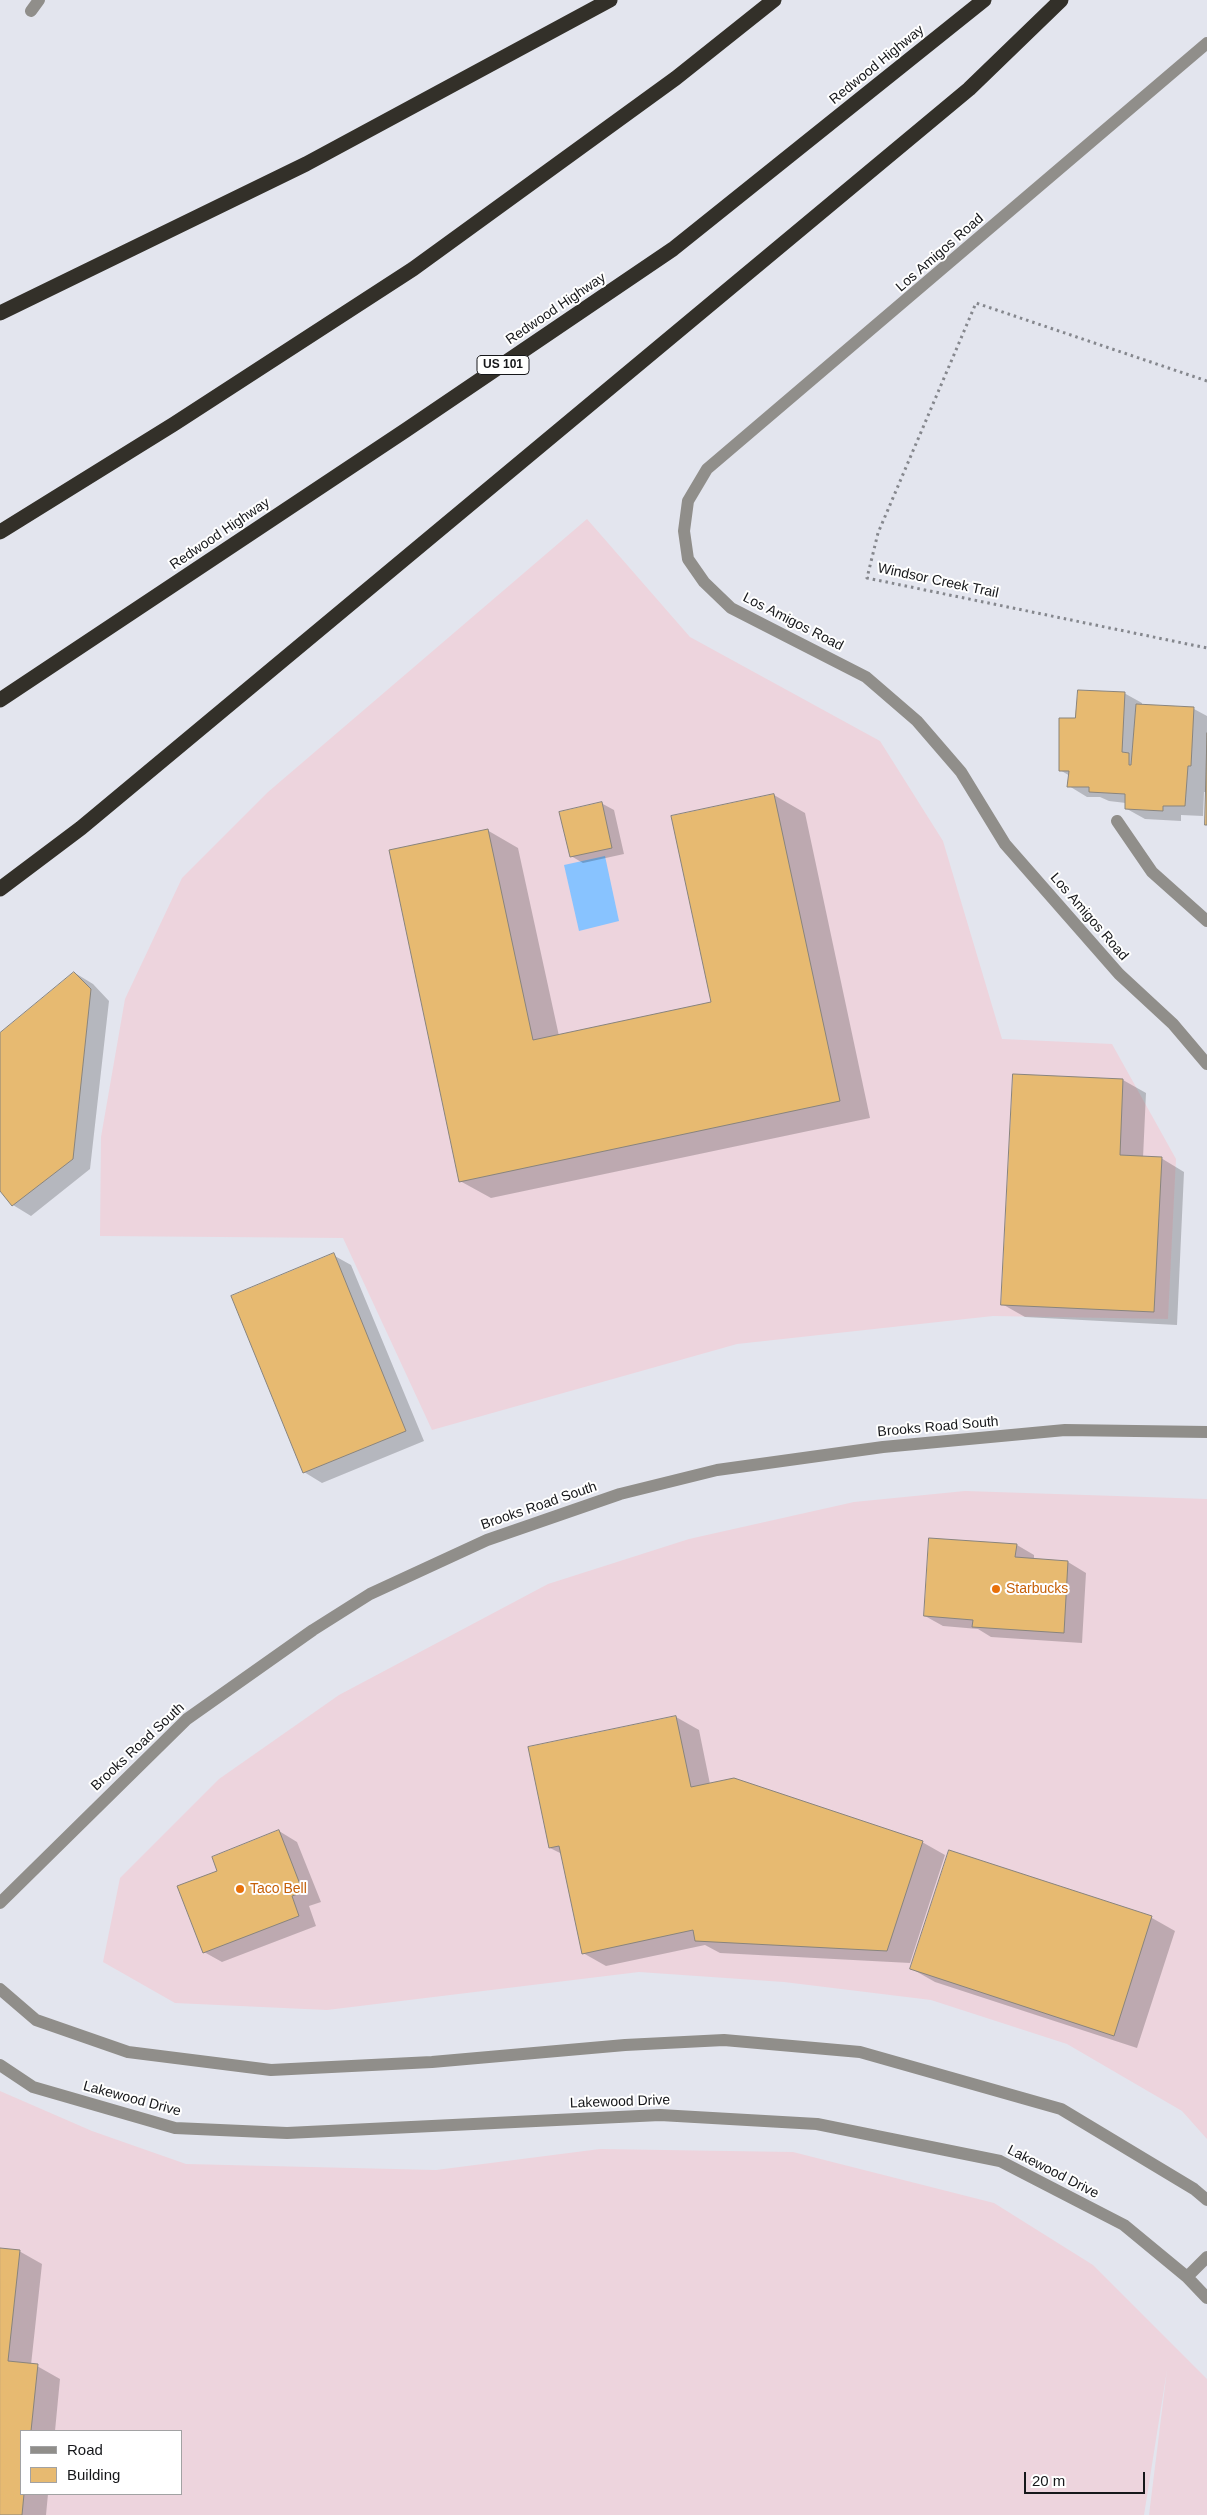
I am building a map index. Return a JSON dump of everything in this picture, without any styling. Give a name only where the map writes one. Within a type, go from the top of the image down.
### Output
[{"type":"highway","points":[[0,313],[306,164],[610,0]]},
{"type":"highway","points":[[0,532],[174,424],[413,268],[676,78],[774,0]]},
{"type":"highway","name":"Redwood Highway","points":[[0,700],[406,430],[673,249],[984,0]]},
{"type":"highway","points":[[0,889],[89,821],[969,89],[1061,0]]},
{"type":"street","points":[[31,11],[39,0]]},
{"type":"street","name":"Los Amigos Road","points":[[1207,44],[707,469],[688,501],[684,531],[688,559],[704,582],[732,608],[866,677],[917,721],[961,772],[1005,844],[1119,974],[1173,1024],[1207,1064]]},
{"type":"street","points":[[1117,821],[1152,872],[1207,921]]},
{"type":"street","name":"Brooks Road South","points":[[0,1903],[187,1719],[313,1630],[370,1594],[487,1540],[620,1494],[717,1470],[883,1447],[1065,1430],[1207,1432]]},
{"type":"street","points":[[0,1989],[36,2020],[128,2052],[271,2070],[432,2062],[625,2045],[724,2040],[860,2052],[1061,2109],[1194,2189],[1207,2200]]},
{"type":"street","name":"Lakewood Drive","points":[[0,2065],[34,2087],[175,2128],[287,2133],[660,2115],[817,2124],[1000,2161],[1124,2225],[1187,2277],[1207,2298]]},
{"type":"street","points":[[1187,2277],[1207,2257]]},
{"type":"path","name":"Windsor Creek Trail","points":[[1207,381],[976,303],[878,533],[867,578],[1207,648]]},
{"type":"shaded area","points":[[587,519],[690,637],[880,741],[943,841],[1002,1039],[1112,1044],[1176,1159],[1168,1319],[993,1316],[737,1344],[432,1430],[343,1238],[100,1236],[101,1137],[125,999],[182,878],[268,792]]},
{"type":"shaded area","points":[[965,1491],[1207,1499],[1207,2139],[1182,2111],[1067,2044],[931,2000],[784,1982],[639,1972],[327,2010],[175,2003],[103,1962],[120,1878],[219,1779],[339,1695],[548,1584],[689,1539],[854,1502]]},
{"type":"shaded area","points":[[0,2091],[92,2131],[186,2164],[436,2170],[600,2149],[793,2152],[994,2203],[1093,2265],[1207,2379],[1207,2515],[1149,2515],[1167,2370],[1144,2515],[0,2515]]},
{"type":"water","points":[[605,856],[619,921],[579,931],[564,865]]},
{"type":"building","points":[[1078,690],[1125,692],[1122,752],[1129,753],[1129,765],[1131,765],[1136,704],[1194,707],[1191,766],[1188,766],[1185,806],[1163,806],[1163,811],[1125,809],[1125,794],[1089,792],[1089,787],[1067,787],[1069,771],[1059,771],[1059,718],[1075,718]]},
{"type":"building","points":[[1207,733],[1207,825],[1205,825]]},
{"type":"building","points":[[774,794],[840,1101],[459,1182],[389,850],[488,829],[533,1040],[711,1002],[671,816]]},
{"type":"building","points":[[602,802],[612,848],[570,857],[559,812]]},
{"type":"building","points":[[74,972],[91,989],[73,1159],[12,1206],[0,1191],[0,1033]]},
{"type":"building","points":[[1013,1074],[1123,1079],[1120,1155],[1162,1157],[1154,1312],[1001,1305]]},
{"type":"building","points":[[334,1253],[406,1431],[303,1473],[231,1296]]},
{"type":"building","name":"Starbucks","points":[[929,1538],[1017,1544],[1015,1557],[1068,1561],[1064,1633],[972,1627],[973,1620],[924,1616]]},
{"type":"building","points":[[676,1716],[691,1787],[734,1778],[923,1841],[887,1951],[695,1941],[693,1930],[582,1954],[559,1846],[549,1848],[528,1747]]},
{"type":"building","name":"Taco Bell","points":[[279,1830],[303,1892],[292,1896],[299,1916],[203,1953],[177,1886],[217,1871],[212,1857]]},
{"type":"building","points":[[949,1850],[1152,1916],[1114,2036],[910,1969]]},
{"type":"building","points":[[0,2248],[20,2250],[8,2361],[38,2364],[31,2430],[20,2430],[20,2495],[24,2495],[22,2515],[0,2515]]},
{"type":"place","name":"Starbucks","points":[[996,1589]]},
{"type":"place","name":"Taco Bell","points":[[240,1889]]}]
